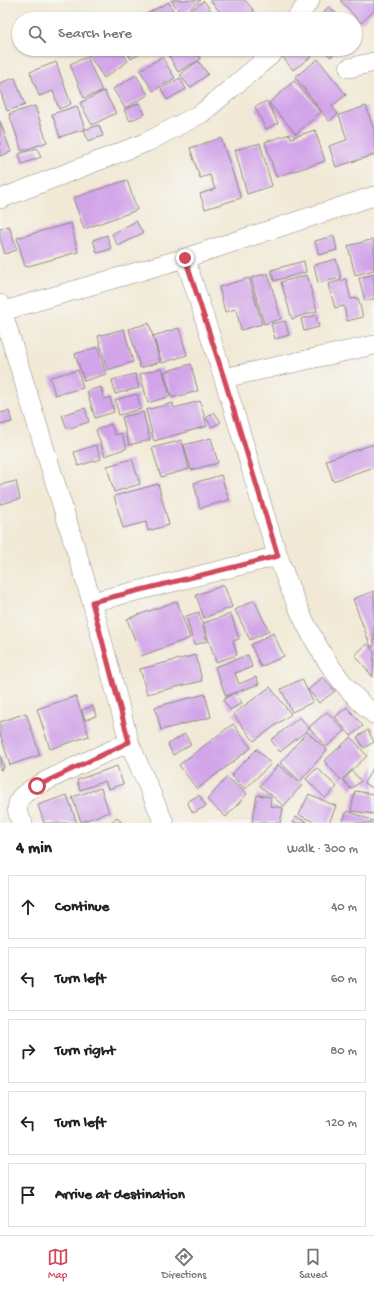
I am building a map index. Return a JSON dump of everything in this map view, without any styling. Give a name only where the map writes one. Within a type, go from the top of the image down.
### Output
[{"type":"street","points":[[301,12],[310,0]]},
{"type":"street","points":[[0,199],[147,142],[202,113],[270,56]]},
{"type":"street","points":[[349,68],[374,62]]},
{"type":"street","points":[[164,823],[129,742],[92,602],[1,309],[185,258],[374,196]]},
{"type":"street","points":[[185,258],[224,378],[278,556],[295,602],[329,664],[358,702],[374,714]]},
{"type":"street","points":[[224,378],[374,344]]},
{"type":"street","points":[[92,602],[278,556]]},
{"type":"street","points":[[23,823],[17,811],[22,796],[37,786],[129,742]]},
{"type":"building","points":[[171,0],[201,0],[186,12],[180,12]]},
{"type":"building","points":[[210,0],[245,0],[254,11],[253,12],[220,12]]},
{"type":"building","points":[[340,0],[374,0],[374,11],[362,22],[362,12],[351,12]]},
{"type":"building","points":[[204,1],[212,12],[189,12]]},
{"type":"building","points":[[169,2],[174,12],[150,12]]},
{"type":"building","points":[[328,7],[334,12],[324,12]]},
{"type":"building","points":[[89,56],[125,56],[128,61],[104,78]]},
{"type":"building","points":[[129,56],[136,56],[131,59]]},
{"type":"building","points":[[169,56],[200,56],[201,59],[178,72]]},
{"type":"building","points":[[282,56],[310,56],[311,57],[293,70]]},
{"type":"building","points":[[87,57],[102,91],[84,98],[70,64]]},
{"type":"building","points":[[162,57],[175,78],[153,91],[140,70]]},
{"type":"building","points":[[318,59],[346,95],[332,106],[338,114],[329,121],[295,77]]},
{"type":"building","points":[[198,61],[208,74],[190,88],[180,75]]},
{"type":"building","points":[[56,62],[71,104],[59,109],[53,91],[39,96],[30,72]]},
{"type":"building","points":[[136,75],[148,95],[125,108],[113,89]]},
{"type":"building","points":[[15,78],[25,105],[7,111],[0,90],[0,83]]},
{"type":"building","points":[[180,78],[186,89],[167,100],[161,89]]},
{"type":"building","points":[[294,81],[321,112],[296,134],[269,103]]},
{"type":"building","points":[[104,91],[116,113],[92,125],[80,103]]},
{"type":"building","points":[[267,101],[278,123],[266,129],[255,107]]},
{"type":"building","points":[[139,103],[145,114],[130,121],[124,110]]},
{"type":"building","points":[[35,106],[47,142],[22,151],[9,114]]},
{"type":"building","points":[[77,106],[85,129],[60,137],[52,114]]},
{"type":"building","points":[[366,106],[374,129],[374,155],[336,167],[329,146],[347,140],[339,115]]},
{"type":"building","points":[[0,121],[11,152],[0,156]]},
{"type":"building","points":[[99,125],[103,136],[88,141],[84,130]]},
{"type":"building","points":[[315,130],[325,161],[276,177],[265,142],[290,134],[291,138]]},
{"type":"building","points":[[221,138],[241,198],[205,209],[200,194],[215,189],[210,175],[200,178],[190,148]]},
{"type":"building","points":[[260,143],[272,186],[247,194],[235,150]]},
{"type":"building","points":[[37,148],[41,157],[22,164],[19,154]]},
{"type":"building","points":[[127,180],[137,210],[84,229],[73,198]]},
{"type":"building","points":[[136,221],[143,233],[118,246],[112,234]]},
{"type":"building","points":[[71,223],[78,252],[25,267],[17,238]]},
{"type":"building","points":[[9,226],[17,250],[5,254],[0,238],[0,229]]},
{"type":"building","points":[[107,235],[111,249],[97,253],[93,240]]},
{"type":"building","points":[[334,236],[337,250],[319,255],[315,241]]},
{"type":"building","points":[[374,239],[374,270],[355,275],[348,246]]},
{"type":"building","points":[[336,259],[341,278],[318,283],[314,265]]},
{"type":"building","points":[[304,261],[306,272],[274,281],[271,270]]},
{"type":"building","points":[[268,273],[281,319],[264,324],[251,278]]},
{"type":"building","points":[[374,274],[374,299],[365,301],[359,278]]},
{"type":"building","points":[[307,275],[317,311],[292,319],[281,282]]},
{"type":"building","points":[[249,278],[262,324],[241,330],[236,309],[225,312],[219,287]]},
{"type":"building","points":[[346,279],[351,299],[358,298],[363,317],[347,321],[344,306],[335,308],[328,284]]},
{"type":"building","points":[[316,315],[319,327],[304,331],[301,319]]},
{"type":"building","points":[[285,321],[289,335],[275,339],[271,324]]},
{"type":"building","points":[[149,323],[160,362],[140,368],[129,329]]},
{"type":"building","points":[[179,328],[187,355],[162,363],[153,336]]},
{"type":"building","points":[[124,329],[133,362],[107,370],[98,336]]},
{"type":"building","points":[[98,347],[106,374],[84,381],[75,354]]},
{"type":"building","points":[[191,364],[198,391],[172,398],[164,372]]},
{"type":"building","points":[[162,368],[170,396],[148,403],[140,374]]},
{"type":"building","points":[[78,370],[83,388],[55,395],[50,377]]},
{"type":"building","points":[[135,374],[139,388],[115,394],[112,380]]},
{"type":"building","points":[[101,387],[104,399],[110,397],[114,412],[95,418],[87,391]]},
{"type":"building","points":[[137,394],[141,409],[119,415],[115,400]]},
{"type":"building","points":[[200,401],[207,426],[154,441],[146,410],[173,403],[174,408]]},
{"type":"building","points":[[85,408],[89,422],[67,429],[62,415]]},
{"type":"building","points":[[9,411],[12,422],[0,425],[0,413]]},
{"type":"building","points":[[143,412],[150,440],[129,445],[122,417]]},
{"type":"building","points":[[214,412],[221,422],[212,427],[206,418]]},
{"type":"building","points":[[111,424],[115,435],[121,433],[127,448],[105,456],[96,430]]},
{"type":"building","points":[[211,438],[218,463],[191,470],[184,445]]},
{"type":"building","points":[[182,440],[189,469],[161,477],[152,448]]},
{"type":"building","points":[[374,444],[374,467],[333,481],[326,460]]},
{"type":"building","points":[[96,445],[101,459],[78,466],[74,452]]},
{"type":"building","points":[[132,459],[140,484],[114,492],[107,466]]},
{"type":"building","points":[[221,475],[229,500],[200,508],[194,483]]},
{"type":"building","points":[[16,481],[20,499],[0,504],[0,485]]},
{"type":"building","points":[[158,484],[169,525],[148,531],[146,522],[123,528],[114,496]]},
{"type":"building","points":[[224,585],[232,607],[204,618],[196,595]]},
{"type":"building","points":[[374,591],[374,646],[371,647],[353,599]]},
{"type":"building","points":[[254,600],[269,631],[250,640],[235,610]]},
{"type":"building","points":[[177,601],[190,638],[141,656],[127,619]]},
{"type":"building","points":[[199,612],[207,641],[194,645],[186,616]]},
{"type":"building","points":[[231,614],[239,639],[233,641],[237,655],[216,662],[203,623]]},
{"type":"building","points":[[273,633],[284,656],[261,667],[251,645]]},
{"type":"building","points":[[367,644],[374,652],[373,677],[355,655]]},
{"type":"building","points":[[196,655],[202,681],[147,694],[140,669]]},
{"type":"building","points":[[248,655],[252,667],[235,673],[239,684],[256,677],[259,684],[226,696],[215,667]]},
{"type":"building","points":[[323,677],[335,691],[319,703],[308,690]]},
{"type":"building","points":[[302,679],[313,702],[292,712],[281,689]]},
{"type":"building","points":[[270,687],[291,714],[254,741],[233,714]]},
{"type":"building","points":[[235,692],[242,703],[230,710],[223,700]]},
{"type":"building","points":[[205,694],[211,717],[161,730],[155,707]]},
{"type":"building","points":[[76,696],[89,736],[50,749],[37,709]]},
{"type":"building","points":[[93,706],[96,716],[85,720],[82,710]]},
{"type":"building","points":[[347,707],[363,726],[351,736],[335,717]]},
{"type":"building","points":[[327,712],[345,731],[326,747],[309,727]]},
{"type":"building","points":[[26,713],[40,755],[10,765],[0,734],[0,722]]},
{"type":"building","points":[[300,717],[309,729],[280,752],[271,740]]},
{"type":"building","points":[[233,724],[251,748],[197,789],[179,765]]},
{"type":"building","points":[[368,730],[374,742],[364,748],[357,737]]},
{"type":"building","points":[[307,732],[327,750],[300,781],[280,763]]},
{"type":"building","points":[[185,734],[191,744],[173,755],[168,744]]},
{"type":"building","points":[[351,737],[367,756],[341,780],[324,761]]},
{"type":"building","points":[[257,749],[271,764],[245,789],[231,775]]},
{"type":"building","points":[[0,754],[4,768],[0,770]]},
{"type":"building","points":[[278,765],[302,785],[284,806],[260,786]]},
{"type":"building","points":[[117,766],[123,784],[108,789],[105,781],[80,790],[77,780]]},
{"type":"building","points":[[374,766],[374,789],[364,783]]},
{"type":"building","points":[[317,768],[337,787],[325,798],[306,779]]},
{"type":"building","points":[[352,771],[361,781],[351,789],[343,780]]},
{"type":"building","points":[[227,777],[247,794],[226,817],[207,800]]},
{"type":"building","points":[[101,788],[109,812],[81,822],[72,797]]},
{"type":"building","points":[[355,791],[374,794],[374,814],[351,811]]},
{"type":"building","points":[[309,794],[336,806],[329,823],[316,823],[299,815]]},
{"type":"building","points":[[67,795],[77,823],[44,823],[38,805]]},
{"type":"building","points":[[199,795],[206,806],[193,813],[187,802]]},
{"type":"building","points":[[257,795],[271,797],[270,806],[283,808],[280,823],[252,823]]},
{"type":"building","points":[[347,811],[374,821],[374,823],[342,823]]},
{"type":"building","points":[[117,817],[122,823],[110,823]]},
{"type":"building","points":[[296,817],[309,823],[293,823]]},
{"type":"route","points":[[37,786],[129,742],[92,602],[278,556],[224,378],[185,258]]}]
